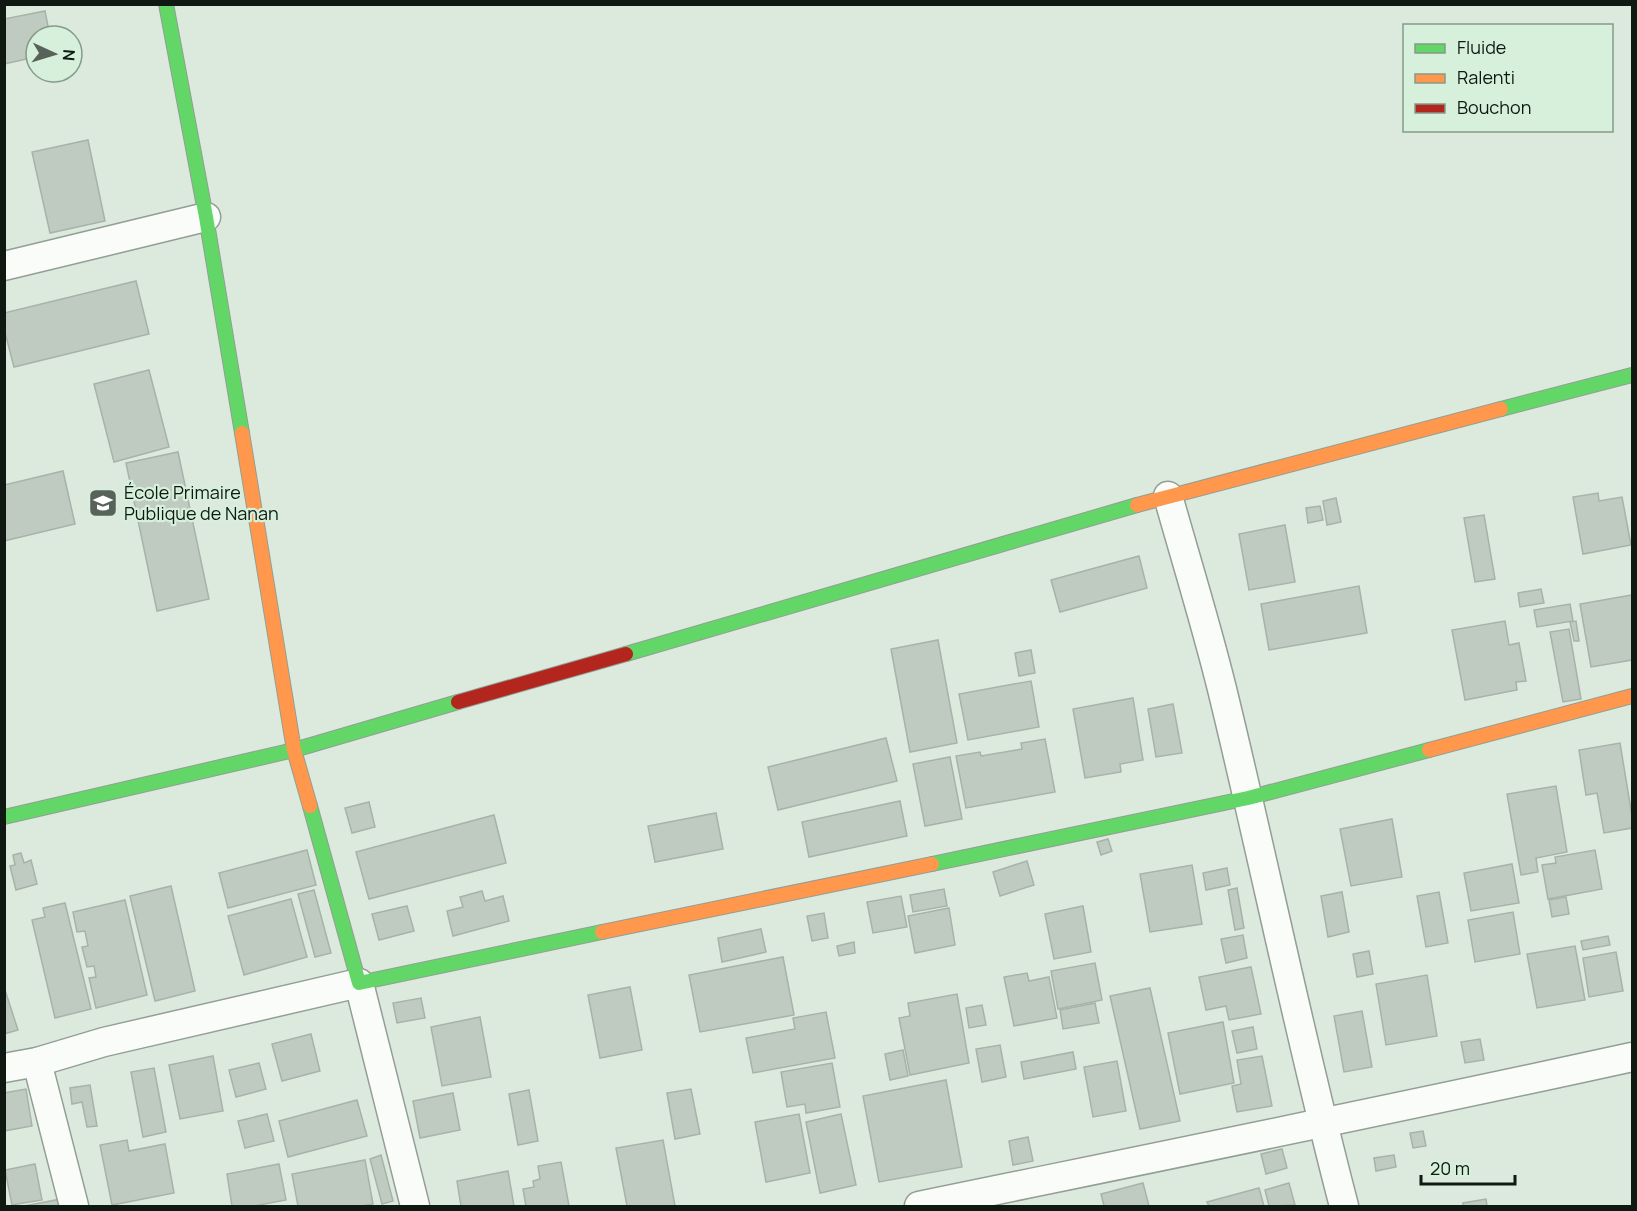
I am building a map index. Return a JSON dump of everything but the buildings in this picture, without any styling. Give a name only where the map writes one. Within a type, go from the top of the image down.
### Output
[{"type":"street","points":[[166,4],[206,217],[294,750],[359,983],[415,1206]]},
{"type":"street","points":[[4,266],[206,217]]},
{"type":"street","points":[[4,817],[294,750],[1168,496],[1632,375]]},
{"type":"street","points":[[1168,496],[1221,686],[1322,1122],[1344,1206]]},
{"type":"street","points":[[4,1068],[37,1062],[104,1042],[359,983],[1248,798],[1632,696]]},
{"type":"street","points":[[919,1206],[1413,1105],[1632,1057]]},
{"type":"street","points":[[37,1062],[74,1206]]},
{"type":"traffic: fast","points":[[166,4],[206,217],[242,433]]},
{"type":"traffic: fast","points":[[1501,409],[1632,375]]},
{"type":"traffic: fast","points":[[626,654],[1137,505]]},
{"type":"traffic: fast","points":[[4,817],[294,750],[458,702]]},
{"type":"traffic: fast","points":[[932,864],[1248,798],[1429,750]]},
{"type":"traffic: fast","points":[[310,806],[359,983],[602,932]]},
{"type":"traffic: slow","points":[[1137,505],[1501,409]]},
{"type":"traffic: slow","points":[[242,433],[294,750],[310,806]]},
{"type":"traffic: slow","points":[[1429,750],[1632,696]]},
{"type":"traffic: slow","points":[[602,932],[932,864]]},
{"type":"traffic: jam","points":[[458,702],[626,654]]},
{"type":"place","name":"École Primaire Publique de Nanan","points":[[103,503]]}]
